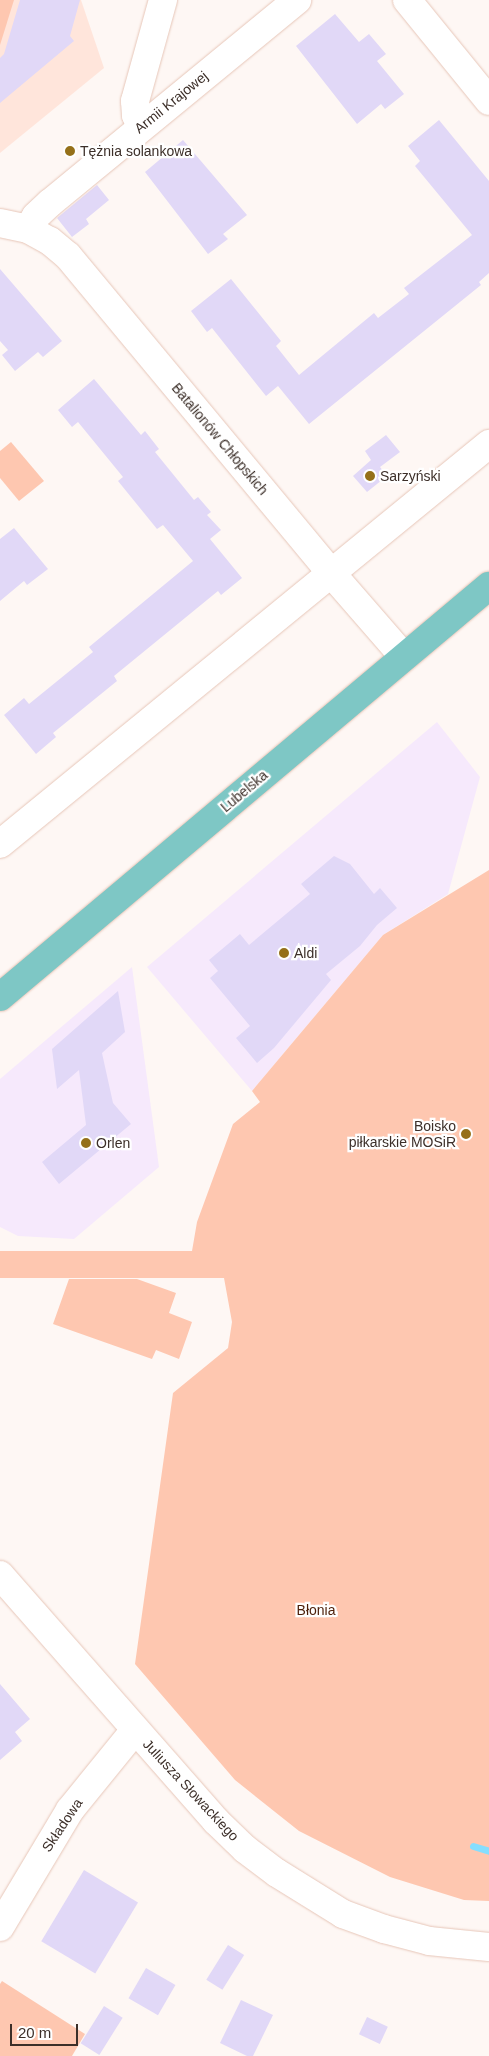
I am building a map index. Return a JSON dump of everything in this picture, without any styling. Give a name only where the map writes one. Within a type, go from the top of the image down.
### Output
[{"type":"main road","name":"Lubelska","points":[[0,997],[489,586]]},
{"type":"street","points":[[141,127],[136,115],[135,101],[163,0]]},
{"type":"street","name":"Armii Krajowej","points":[[28,229],[43,209],[297,0]]},
{"type":"street","points":[[407,0],[489,101]]},
{"type":"street","name":"Batalionów Chłopskich","points":[[0,223],[28,229],[50,241],[68,256],[331,573],[404,657]]},
{"type":"street","points":[[0,844],[489,444]]},
{"type":"street","name":"Juliusza Słowackiego","points":[[0,1575],[135,1730],[222,1827],[245,1849],[309,1894],[343,1914],[384,1929],[428,1941],[489,1947]]},
{"type":"street","name":"Składowa","points":[[0,1927],[70,1810],[135,1730]]},
{"type":"shaded area","points":[[0,0],[81,0],[104,68],[0,153]]},
{"type":"shaded area","points":[[437,722],[480,777],[448,894],[383,935],[252,1091],[147,967]]},
{"type":"shaded area","points":[[132,967],[159,1167],[74,1239],[18,1236],[0,1227],[0,1079]]},
{"type":"green space","points":[[0,0],[14,0],[0,45]]},
{"type":"green space","points":[[11,442],[44,481],[19,501],[0,478],[0,451]]},
{"type":"green space","name":"Błonia","points":[[489,870],[489,1901],[464,1900],[390,1877],[299,1831],[235,1780],[135,1664],[173,1393],[228,1348],[232,1322],[224,1278],[0,1278],[0,1251],[192,1251],[197,1222],[233,1124],[260,1102],[252,1091],[383,935]]},
{"type":"green space","points":[[69,1279],[137,1279],[176,1293],[169,1313],[192,1322],[179,1359],[156,1350],[152,1359],[53,1324]]},
{"type":"green space","points":[[2,1981],[85,2034],[72,2056],[0,2056],[0,1984]]},
{"type":"building","points":[[20,0],[80,0],[70,36],[74,41],[0,103],[0,58],[4,54]]},
{"type":"building","points":[[335,14],[359,42],[369,34],[386,54],[377,61],[404,94],[385,109],[381,104],[357,124],[296,46]]},
{"type":"building","points":[[439,120],[489,181],[489,273],[479,282],[481,285],[309,424],[278,386],[266,396],[212,328],[207,332],[191,311],[231,279],[281,341],[276,346],[299,375],[374,313],[378,318],[409,294],[404,288],[472,235],[415,166],[420,161],[408,146]]},
{"type":"building","points":[[183,140],[247,215],[223,234],[228,239],[208,254],[145,172]]},
{"type":"building","points":[[97,185],[109,200],[86,219],[89,224],[72,237],[57,218]]},
{"type":"building","points":[[0,269],[62,341],[43,357],[38,352],[15,371],[2,355],[8,350],[0,341]]},
{"type":"building","points":[[94,379],[141,435],[145,431],[159,449],[155,452],[194,500],[198,497],[211,512],[207,515],[221,530],[210,539],[242,578],[221,595],[218,591],[114,676],[117,681],[53,733],[56,737],[36,754],[4,715],[24,698],[29,704],[93,652],[89,647],[193,561],[163,525],[157,529],[118,481],[123,477],[78,422],[72,427],[58,410]]},
{"type":"building","points":[[386,435],[400,452],[380,467],[387,476],[367,492],[353,476],[371,460],[365,451]]},
{"type":"building","points":[[14,528],[48,569],[27,585],[24,581],[0,601],[0,539]]},
{"type":"building","name":"Aldi","points":[[334,856],[350,864],[374,894],[380,888],[397,908],[377,925],[360,946],[326,974],[331,980],[274,1048],[257,1063],[236,1038],[250,1026],[210,978],[218,971],[209,960],[240,934],[249,945],[310,894],[301,884]]},
{"type":"building","points":[[118,991],[125,1032],[102,1053],[113,1103],[131,1124],[59,1184],[42,1162],[86,1125],[79,1070],[57,1089],[52,1049]]},
{"type":"building","points":[[0,1684],[30,1719],[15,1732],[22,1741],[0,1760]]},
{"type":"building","points":[[84,1870],[138,1902],[95,1974],[41,1941]]},
{"type":"building","points":[[228,1945],[244,1955],[222,1990],[206,1980]]},
{"type":"building","points":[[146,1968],[175,1985],[158,2015],[128,1998]]},
{"type":"building","points":[[241,2000],[273,2015],[253,2056],[247,2056],[220,2043]]},
{"type":"building","points":[[104,2006],[123,2018],[99,2055],[81,2043]]},
{"type":"building","points":[[367,2017],[388,2027],[380,2044],[359,2034]]},
{"type":"waterway","points":[[473,1846],[489,1851]]},
{"type":"place","name":"Tężnia solankowa","points":[[70,151]]},
{"type":"place","name":"Sarzyński","points":[[370,476]]},
{"type":"place","name":"Aldi","points":[[284,953]]},
{"type":"place","name":"Boisko piłkarskie MOSiR","points":[[466,1134]]},
{"type":"place","name":"Orlen","points":[[86,1143]]}]
